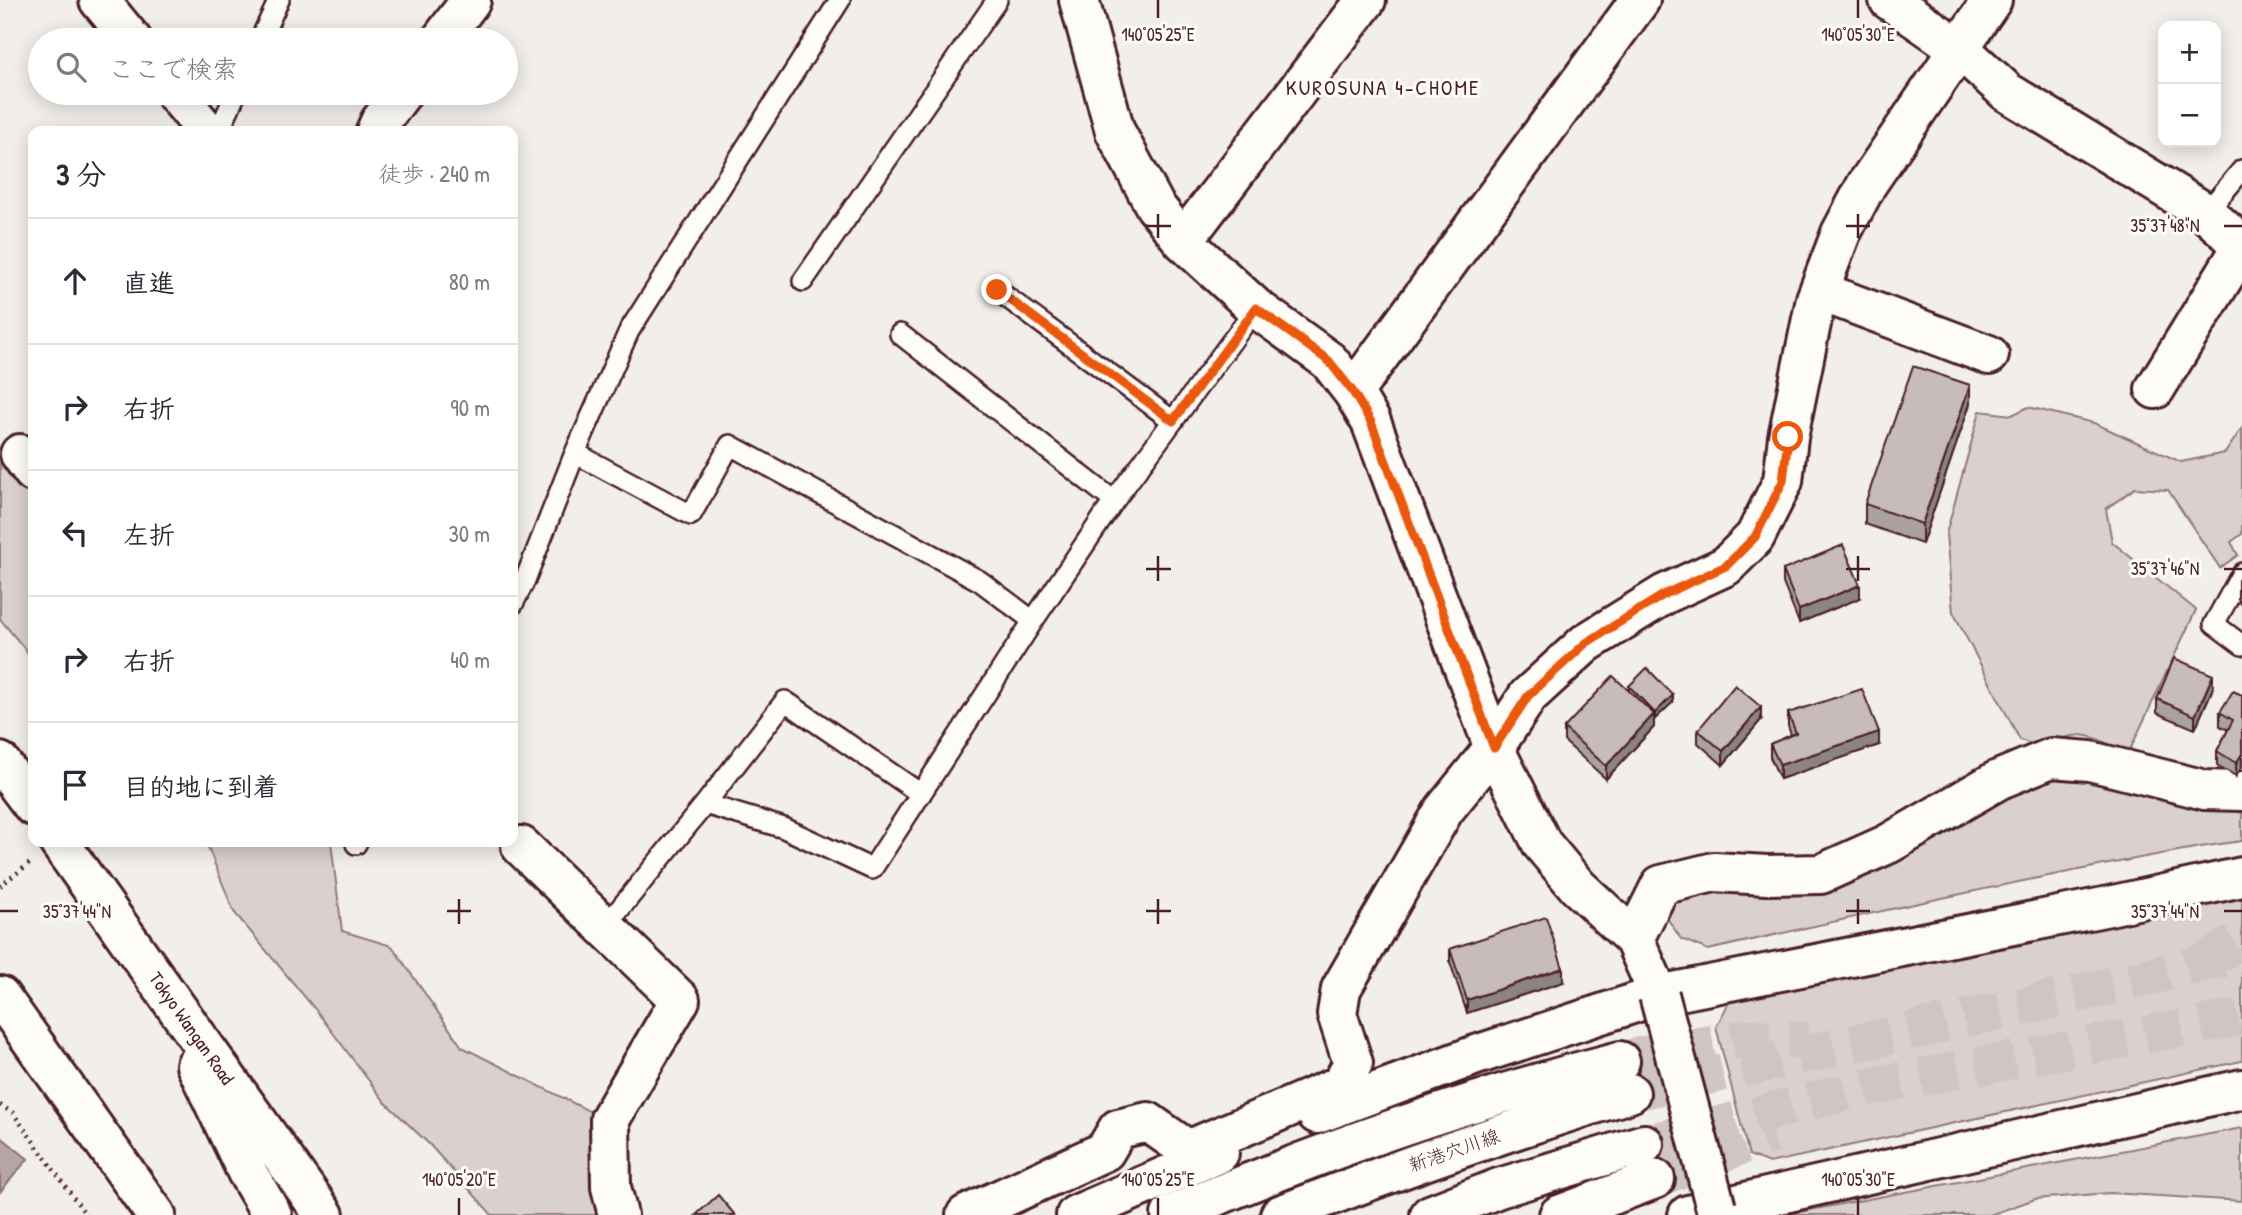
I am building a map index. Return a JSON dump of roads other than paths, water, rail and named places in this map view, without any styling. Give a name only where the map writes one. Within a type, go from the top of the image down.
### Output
[{"type":"main road","points":[[99,0],[122,28]]},
{"type":"main road","points":[[450,28],[471,0]]},
{"type":"main road","points":[[1183,241],[1366,0]]},
{"type":"main road","points":[[1353,392],[1640,0]]},
{"type":"main road","points":[[1889,0],[1960,49],[2007,92],[2206,213],[2242,246],[2155,389]]},
{"type":"main road","points":[[965,1215],[1105,1152],[1118,1129],[1147,1122],[1188,1150],[1342,1085],[1353,1063],[1338,1014],[1342,989],[1444,810],[1494,748],[1528,696],[1586,643],[1665,594],[1726,566],[1755,537],[1783,481],[1788,437],[1819,291],[1841,233],[1867,184],[1992,0]]},
{"type":"main road","points":[[1082,2],[1115,131],[1155,206],[1183,241],[1256,308],[1329,361],[1353,392],[1371,422],[1494,748],[1542,844],[1578,887],[1634,939],[1659,995],[1708,1213],[2242,1089]]},
{"type":"main road","points":[[185,105],[203,126]]},
{"type":"main road","points":[[378,126],[393,105]]},
{"type":"main road","points":[[1819,291],[1989,355]]},
{"type":"main road","points":[[1634,939],[1661,886],[1714,872],[1821,874],[1888,844],[1998,780],[2051,758],[2090,761],[2204,790],[2242,792]]},
{"type":"main road","points":[[0,762],[28,799]]},
{"type":"main road","points":[[521,846],[681,1000],[610,1119],[611,1187],[618,1215]]},
{"type":"main road","name":"Tokyo Wangan Road","points":[[63,847],[324,1215]]},
{"type":"main road","points":[[1076,1215],[1336,1106],[1476,1055],[1659,995],[2095,909],[2242,877]]},
{"type":"main road","points":[[150,968],[247,1172],[272,1215]]},
{"type":"main road","points":[[4,1011],[156,1215]]},
{"type":"main road","name":"新港穴川線","points":[[1171,1215],[1304,1161],[1546,1080],[1625,1077],[1528,1124],[1363,1182],[1280,1215]]},
{"type":"main road","points":[[1430,1215],[1499,1188],[1650,1161],[1559,1215]]},
{"type":"lane","points":[[266,28],[279,0]]},
{"type":"lane","points":[[518,594],[575,453],[629,331],[840,0]]},
{"type":"lane","points":[[803,281],[997,0]]},
{"type":"lane","points":[[221,126],[231,105]]},
{"type":"lane","points":[[2206,213],[2242,170]]},
{"type":"lane","points":[[997,290],[1173,421]]},
{"type":"lane","points":[[705,804],[784,828],[872,869],[1114,501],[1256,308]]},
{"type":"lane","points":[[900,334],[1114,501]]},
{"type":"lane","points":[[575,453],[691,515],[730,446],[980,581],[1033,621]]},
{"type":"lane","points":[[2242,573],[2214,624],[2242,645]]},
{"type":"lane","points":[[605,927],[785,701],[921,793]]},
{"type":"tunnel","points":[[2203,963],[2242,939]]},
{"type":"tunnel","points":[[1630,1093],[2068,996],[2242,954]]},
{"type":"tunnel","points":[[1644,1144],[1868,1087],[2242,1017]]},
{"type":"tunnel","points":[[1620,1061],[1747,1038],[1808,1040]]},
{"type":"tunnel","points":[[1655,1179],[1772,1134]]},
{"type":"district","name":"KUROSUNA 4-CHOME","points":[[1383,87]]}]
